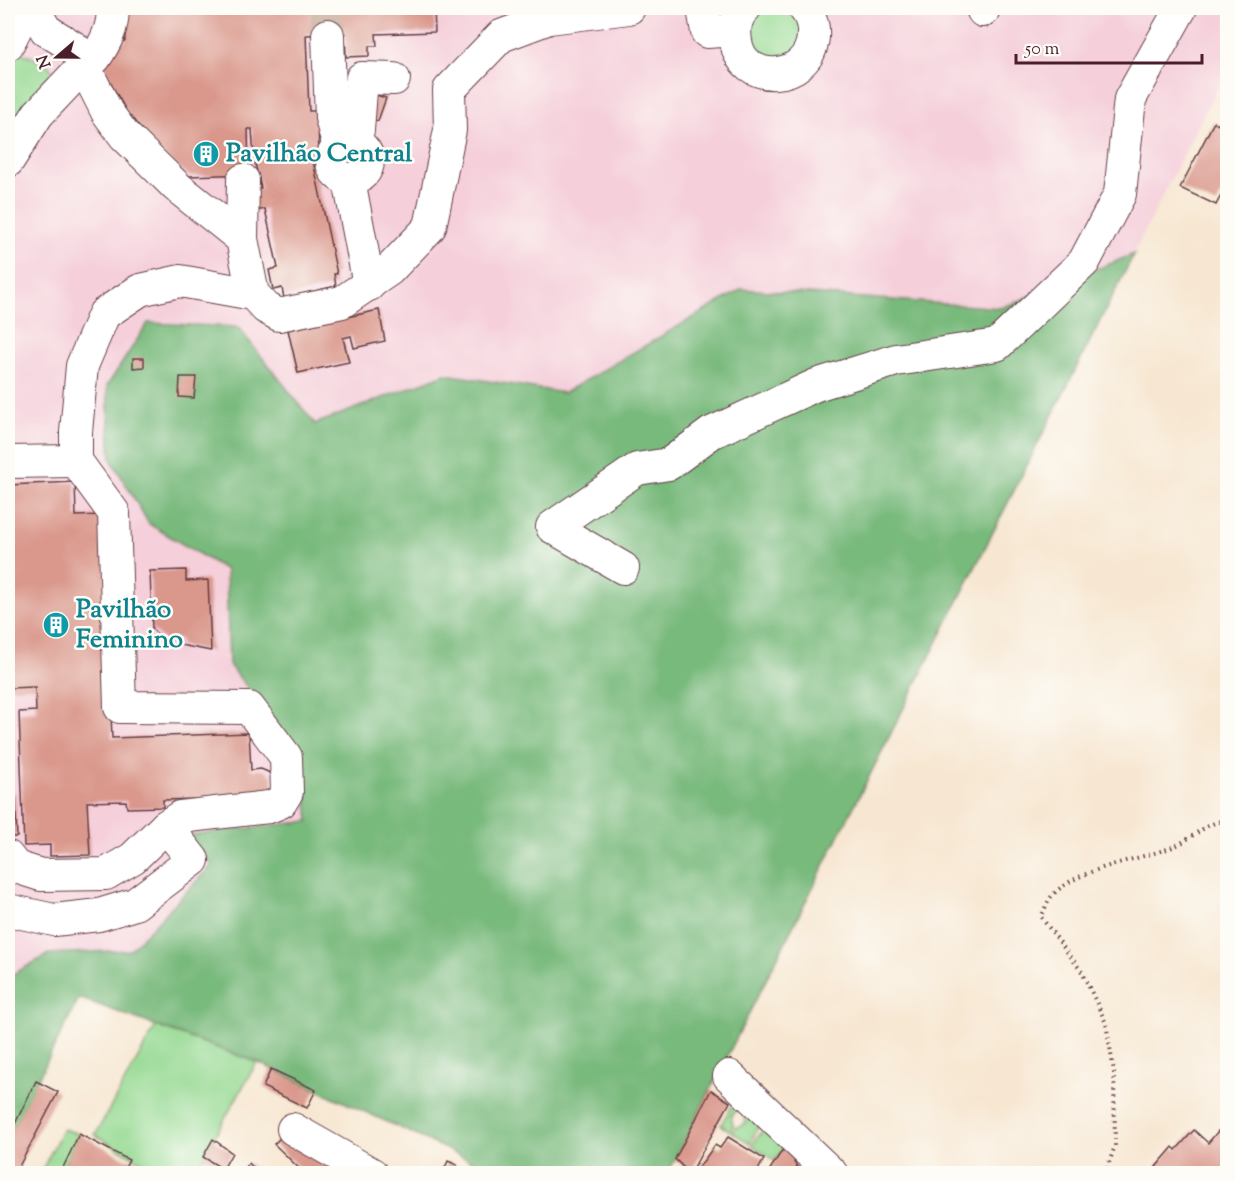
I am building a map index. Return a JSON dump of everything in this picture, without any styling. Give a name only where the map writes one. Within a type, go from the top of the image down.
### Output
[{"type":"street","points":[[8,161],[38,114],[84,68],[107,40],[113,21],[112,8]]},
{"type":"street","points":[[243,180],[242,239],[253,294],[266,308],[279,315],[342,302],[389,270],[430,227],[450,130],[449,90],[501,36],[549,18],[629,8]]},
{"type":"street","points":[[703,8],[706,32],[740,19],[737,50],[749,65],[766,74],[785,73],[802,64],[813,48],[814,28],[804,8]]},
{"type":"street","points":[[623,568],[552,527],[637,469],[669,464],[711,433],[816,385],[896,360],[997,345],[1084,262],[1120,194],[1130,99],[1181,8]]},
{"type":"street","points":[[13,26],[37,15],[46,30],[75,48],[107,112],[124,135],[177,187],[242,239]]},
{"type":"street","points":[[328,35],[330,118],[347,146]]},
{"type":"street","points":[[369,285],[349,180],[334,171],[332,163],[333,155],[347,146],[358,130],[362,78],[394,79]]},
{"type":"street","points":[[8,856],[16,867],[41,875],[106,874],[134,858],[166,826],[180,817],[269,807],[281,802],[288,792],[286,757],[249,708],[120,707],[114,513],[76,460],[82,366],[104,314],[140,290],[180,281],[253,294]]},
{"type":"street","points":[[8,462],[76,460]]},
{"type":"street","points":[[8,910],[54,920],[99,915],[135,904],[193,860],[166,826]]},
{"type":"street","points":[[729,1076],[832,1173]]},
{"type":"street","points":[[293,1129],[372,1173]]},
{"type":"path","points":[[1105,1173],[1115,1146],[1114,1072],[1106,1023],[1082,972],[1041,917],[1050,898],[1076,878],[1124,861],[1172,848],[1215,821],[1227,820]]},
{"type":"shaded area","points":[[8,8],[1227,8],[1227,69],[668,1173],[498,1173],[257,1062],[79,998],[8,1138]]},
{"type":"green space","points":[[762,8],[786,9],[794,13],[803,24],[799,52],[774,64],[749,51],[747,23],[755,11]]},
{"type":"green space","points":[[15,50],[47,64],[56,76],[11,124],[8,131],[8,58]]},
{"type":"green space","points":[[1134,254],[668,1173],[498,1173],[257,1062],[79,998],[8,1138],[8,977],[49,954],[130,950],[212,865],[189,835],[309,821],[302,754],[229,665],[226,570],[149,524],[111,459],[107,386],[148,323],[238,327],[315,424],[445,374],[564,393],[742,289],[1001,308]]},
{"type":"green space","points":[[156,1026],[257,1062],[194,1173],[161,1173],[95,1135]]},
{"type":"green space","points":[[737,1096],[744,1103],[742,1110],[734,1112],[731,1116],[733,1125],[730,1131],[721,1125]]},
{"type":"green space","points":[[748,1106],[762,1120],[750,1143],[733,1133],[735,1127],[740,1127],[746,1122],[744,1114]]},
{"type":"green space","points":[[767,1125],[787,1143],[775,1161],[752,1145]]},
{"type":"green space","points":[[63,1129],[79,1134],[60,1173],[40,1174]]},
{"type":"green space","points":[[129,1160],[155,1173],[122,1174]]},
{"type":"building","name":"Pavilhão Central","points":[[101,8],[434,8],[435,32],[376,34],[377,46],[369,46],[369,56],[346,57],[345,34],[306,35],[309,111],[318,111],[319,159],[313,161],[337,274],[334,274],[336,286],[284,298],[282,288],[273,290],[269,270],[278,268],[265,209],[255,211],[251,190],[261,188],[254,159],[252,129],[248,129],[249,174],[189,176],[158,150],[127,112],[102,68],[118,42],[125,41],[124,12]]},
{"type":"building","points":[[945,8],[966,8],[965,13]]},
{"type":"building","points":[[376,95],[386,98],[378,121],[368,118]]},
{"type":"building","points":[[1214,122],[1228,128],[1228,182],[1216,205],[1180,188]]},
{"type":"building","points":[[379,310],[385,341],[354,348],[351,336],[343,338],[349,362],[298,373],[288,330]]},
{"type":"building","points":[[133,358],[144,358],[144,367],[133,368]]},
{"type":"building","points":[[180,377],[196,377],[194,398],[179,397]]},
{"type":"building","name":"Pavilhão Feminino","points":[[75,482],[76,516],[103,515],[112,738],[249,733],[251,770],[261,769],[268,772],[273,777],[273,789],[262,797],[163,800],[163,807],[127,808],[126,801],[87,802],[90,855],[50,856],[50,845],[24,846],[19,712],[36,711],[35,687],[8,688],[8,485]]},
{"type":"building","points":[[186,570],[186,581],[208,580],[211,651],[180,645],[181,640],[171,638],[166,642],[152,629],[150,571]]},
{"type":"building","points":[[8,793],[15,793],[17,837],[8,837]]},
{"type":"building","points":[[271,1069],[316,1090],[307,1108],[263,1087]]},
{"type":"building","points":[[36,1081],[58,1092],[15,1174],[8,1174],[8,1138]]},
{"type":"building","points":[[711,1090],[730,1102],[690,1174],[675,1159]]},
{"type":"building","points":[[1225,1123],[1228,1125],[1228,1174],[1165,1174],[1156,1167],[1173,1147],[1176,1150],[1194,1130],[1208,1143]]},
{"type":"building","points":[[287,1131],[336,1164],[322,1174],[305,1174],[274,1144]]},
{"type":"building","points":[[79,1134],[129,1160],[122,1174],[60,1174]]},
{"type":"building","points":[[728,1137],[764,1159],[756,1174],[702,1174],[697,1170],[715,1145],[720,1148]]},
{"type":"building","points":[[213,1139],[232,1153],[223,1169],[203,1157]]},
{"type":"building","points":[[787,1143],[800,1156],[794,1162],[801,1174],[767,1174]]},
{"type":"building","points":[[448,1161],[457,1165],[454,1174],[443,1172]]},
{"type":"building","points":[[249,1163],[259,1174],[241,1174]]},
{"type":"tunnel","points":[[327,8],[328,35]]},
{"type":"place","name":"Pavilhão Central","points":[[206,154]]},
{"type":"place","name":"Pavilhão Feminino","points":[[56,625]]}]
